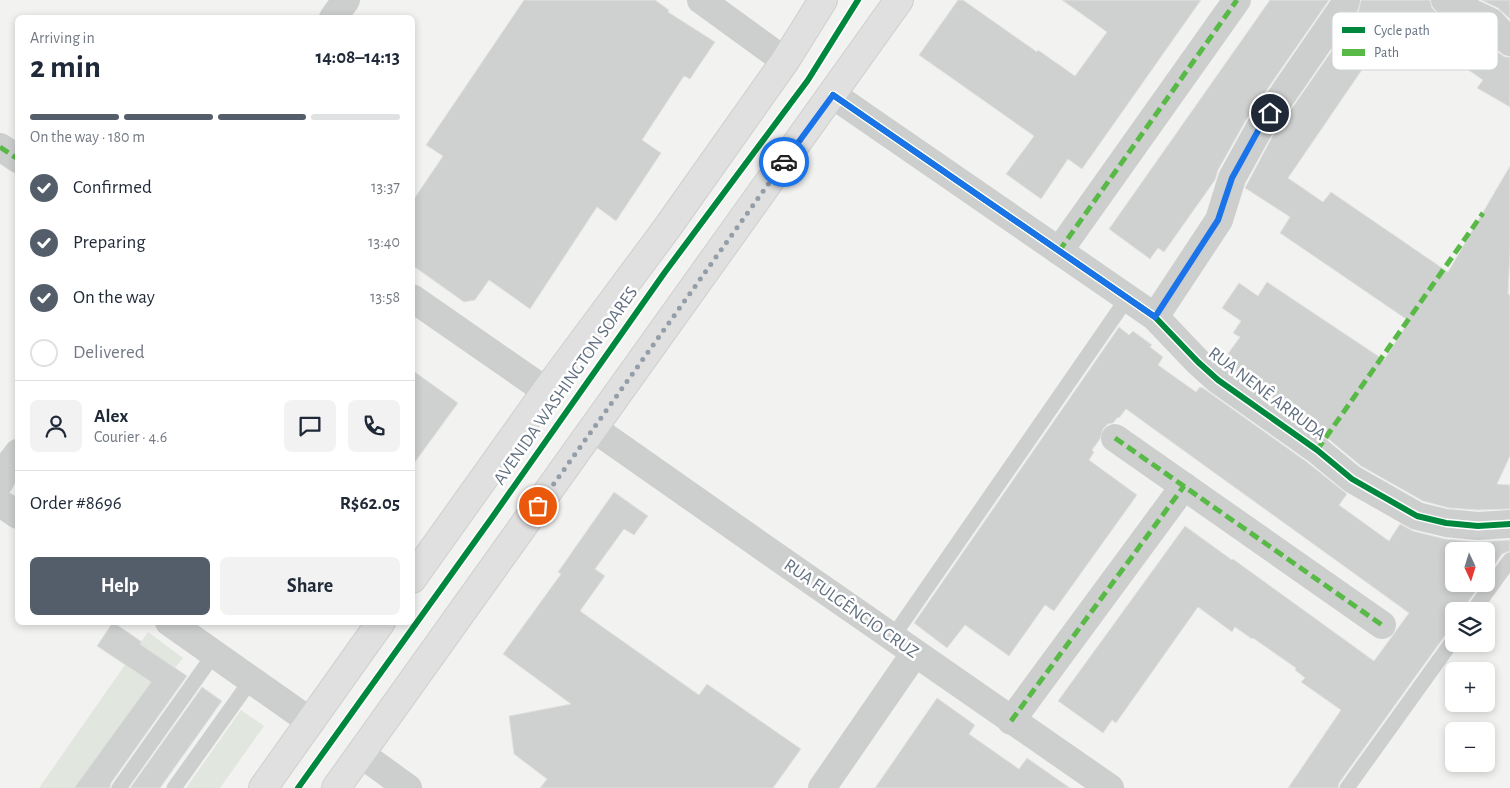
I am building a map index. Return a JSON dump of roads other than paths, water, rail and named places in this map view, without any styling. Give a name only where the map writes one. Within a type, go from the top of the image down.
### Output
[{"type":"highway","name":"AVENIDA WASHINGTON SOARES","points":[[415,574],[786,61],[823,0]]},
{"type":"highway","points":[[336,788],[900,0]]},
{"type":"highway","points":[[263,788],[379,625]]},
{"type":"street","points":[[335,15],[346,0]]},
{"type":"street","points":[[701,0],[786,61]]},
{"type":"street","points":[[1059,251],[1237,0]]},
{"type":"street","points":[[1339,12],[1346,0]]},
{"type":"street","points":[[1445,0],[1470,12]]},
{"type":"street","points":[[1155,317],[1218,220],[1232,178],[1259,129],[1332,23]]},
{"type":"street","points":[[1498,29],[1510,42]]},
{"type":"street","name":"RUA NENÊ ARRUDA","points":[[833,95],[1155,317],[1218,380],[1317,450],[1352,479],[1417,516],[1446,523],[1478,526],[1510,524]]},
{"type":"street","points":[[0,147],[15,158]]},
{"type":"street","points":[[415,300],[546,391]]},
{"type":"street","name":"RUA FULGÊNCIO CRUZ","points":[[593,428],[1011,721],[1110,788]]},
{"type":"street","points":[[1115,438],[1382,625]]},
{"type":"street","points":[[0,482],[15,457]]},
{"type":"street","points":[[1011,721],[1184,486]]},
{"type":"street","points":[[0,503],[15,513]]},
{"type":"street","points":[[173,625],[311,722]]},
{"type":"street","points":[[822,788],[915,653]]},
{"type":"street","points":[[361,754],[408,788]]},
{"type":"lane","points":[[892,638],[1128,298]]},
{"type":"lane","points":[[1480,602],[1510,560]]},
{"type":"lane","points":[[1347,788],[1445,651]]},
{"type":"lane","points":[[119,788],[214,654]]},
{"type":"lane","points":[[174,788],[251,680]]}]
